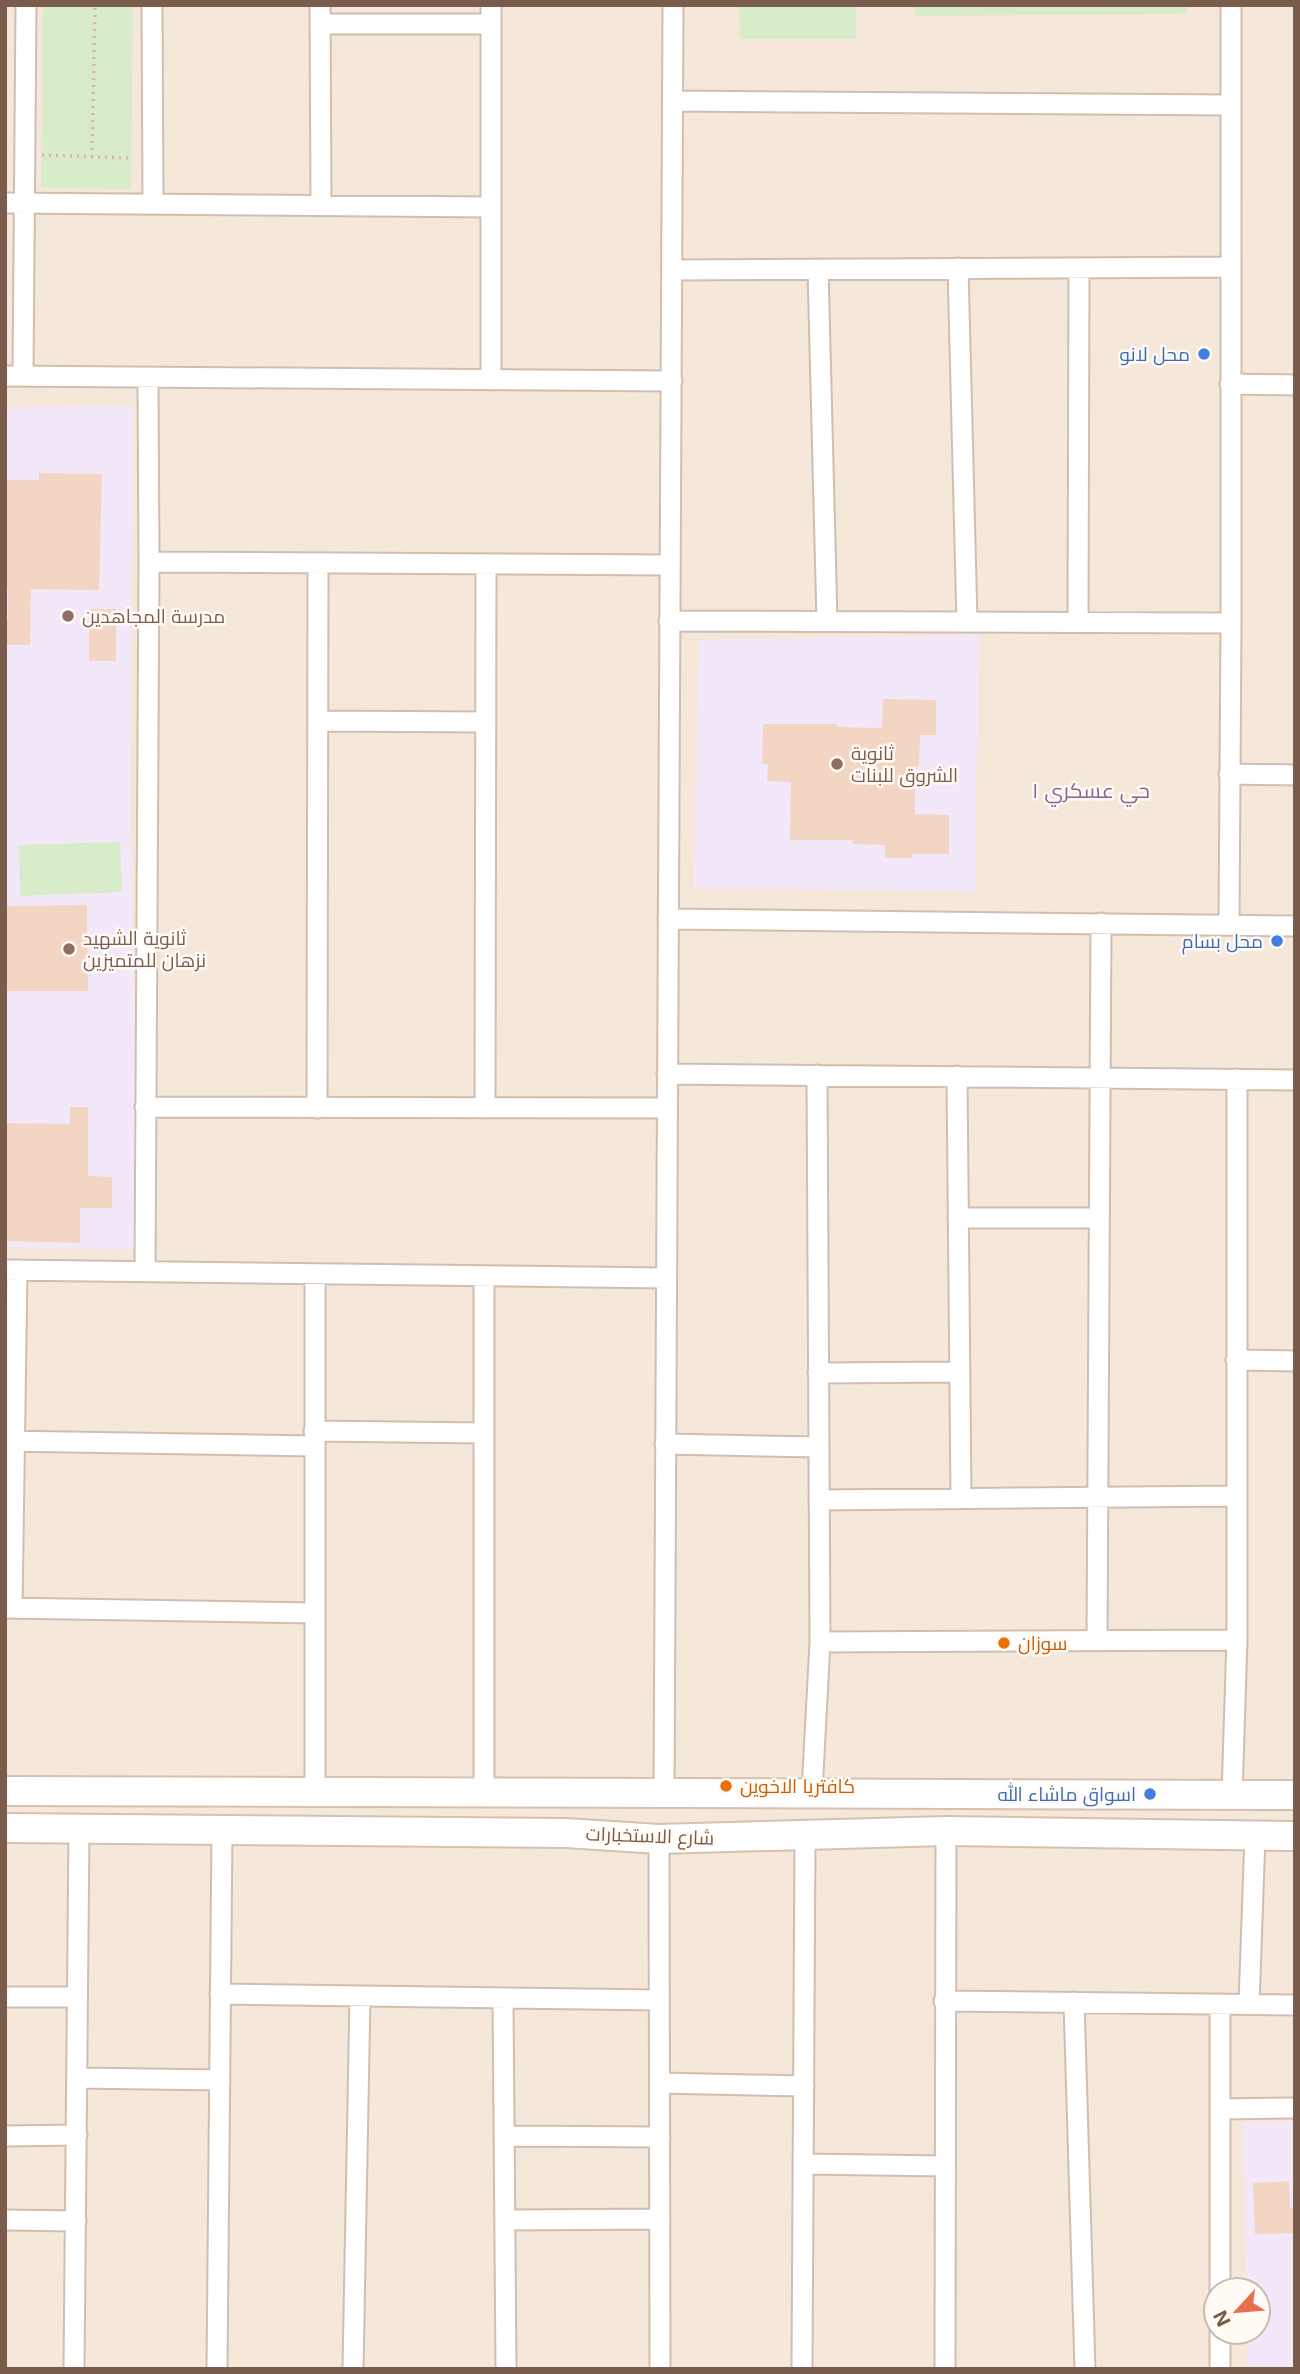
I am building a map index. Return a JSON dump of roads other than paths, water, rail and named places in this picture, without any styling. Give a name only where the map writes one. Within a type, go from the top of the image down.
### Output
[{"type":"main road","name":"شارع الاستخبارات","points":[[5,1791],[1295,1795]]},
{"type":"main road","points":[[564,1794],[566,1833]]},
{"type":"main road","name":"شارع الاستخبارات","points":[[5,1828],[566,1833],[659,1839],[946,1831],[1295,1836]]},
{"type":"street","points":[[26,5],[26,43],[15,203],[14,376],[672,381]]},
{"type":"street","points":[[152,5],[153,204]]},
{"type":"street","points":[[664,1793],[673,5]]},
{"type":"street","points":[[1228,925],[1231,5]]},
{"type":"street","points":[[321,205],[320,15],[491,15],[491,380]]},
{"type":"street","points":[[5,42],[26,43]]},
{"type":"street","points":[[673,101],[1231,106]]},
{"type":"street","points":[[15,203],[491,207]]},
{"type":"street","points":[[672,270],[1230,267]]},
{"type":"street","points":[[958,268],[967,622]]},
{"type":"street","points":[[1078,622],[1079,268]]},
{"type":"street","points":[[818,269],[827,621]]},
{"type":"street","points":[[145,1272],[148,377]]},
{"type":"street","points":[[1230,384],[1295,385]]},
{"type":"street","points":[[149,562],[669,565]]},
{"type":"street","points":[[317,1108],[318,563]]},
{"type":"street","points":[[485,1108],[486,564]]},
{"type":"street","points":[[669,621],[1231,622]]},
{"type":"street","points":[[318,721],[486,722]]},
{"type":"street","points":[[1229,774],[1295,775]]},
{"type":"street","points":[[668,919],[1295,926]]},
{"type":"street","points":[[1097,1641],[1101,923]]},
{"type":"street","points":[[667,1074],[1295,1080]]},
{"type":"street","points":[[812,1792],[820,1642],[817,1075]]},
{"type":"street","points":[[957,1076],[961,1499]]},
{"type":"street","points":[[1232,1795],[1237,1640],[1237,1079]]},
{"type":"street","points":[[145,1107],[667,1108]]},
{"type":"street","points":[[958,1218],[1099,1218]]},
{"type":"street","points":[[315,1613],[9,1608],[11,1270],[666,1278]]},
{"type":"street","points":[[314,1274],[314,1793]]},
{"type":"street","points":[[484,1276],[484,1793]]},
{"type":"street","points":[[1236,1360],[1295,1361]]},
{"type":"street","points":[[818,1373],[960,1372]]},
{"type":"street","points":[[10,1441],[315,1438],[484,1433]]},
{"type":"street","points":[[666,1444],[819,1447]]},
{"type":"street","points":[[819,1500],[1237,1496]]},
{"type":"street","points":[[820,1642],[1237,1640]]},
{"type":"street","points":[[74,2369],[79,1828]]},
{"type":"street","points":[[217,2369],[222,1829]]},
{"type":"street","points":[[945,2369],[946,1831]]},
{"type":"street","points":[[1249,2004],[1255,1836]]},
{"type":"street","points":[[802,2369],[805,1837]]},
{"type":"street","points":[[659,1839],[660,2369]]},
{"type":"street","points":[[220,1994],[659,2000]]},
{"type":"street","points":[[353,2369],[360,1996]]},
{"type":"street","points":[[5,1997],[77,1997]]},
{"type":"street","points":[[503,1998],[506,2369]]},
{"type":"street","points":[[944,2001],[1295,2005]]},
{"type":"street","points":[[1074,2002],[1085,2369]]},
{"type":"street","points":[[1220,2004],[1220,2276]]},
{"type":"street","points":[[77,2078],[219,2080]]},
{"type":"street","points":[[660,2083],[804,2086]]},
{"type":"street","points":[[1220,2109],[1295,2108]]},
{"type":"street","points":[[5,2136],[77,2135]]},
{"type":"street","points":[[505,2136],[660,2137]]},
{"type":"street","points":[[803,2164],[944,2166]]},
{"type":"street","points":[[505,2220],[660,2219]]},
{"type":"street","points":[[5,2220],[76,2221]]},
{"type":"street","points":[[1220,2346],[1220,2369]]},
{"type":"place","name":"محل لانو","points":[[1204,354]]},
{"type":"place","name":"مدرسة المجاهدين","points":[[68,616]]},
{"type":"place","name":"ثانوية الشروق للبنات","points":[[837,764]]},
{"type":"place","name":"محل بسام","points":[[1277,941]]},
{"type":"place","name":"ثانوية الشهيد نزهان للمتميزين","points":[[69,949]]},
{"type":"place","name":"سوزان","points":[[1004,1643]]},
{"type":"place","name":"كافتريا الاخوين","points":[[726,1786]]},
{"type":"place","name":"اسواق ماشاء الله","points":[[1150,1794]]},
{"type":"district","name":"حي عسكري ١","points":[[1091,790]]}]
